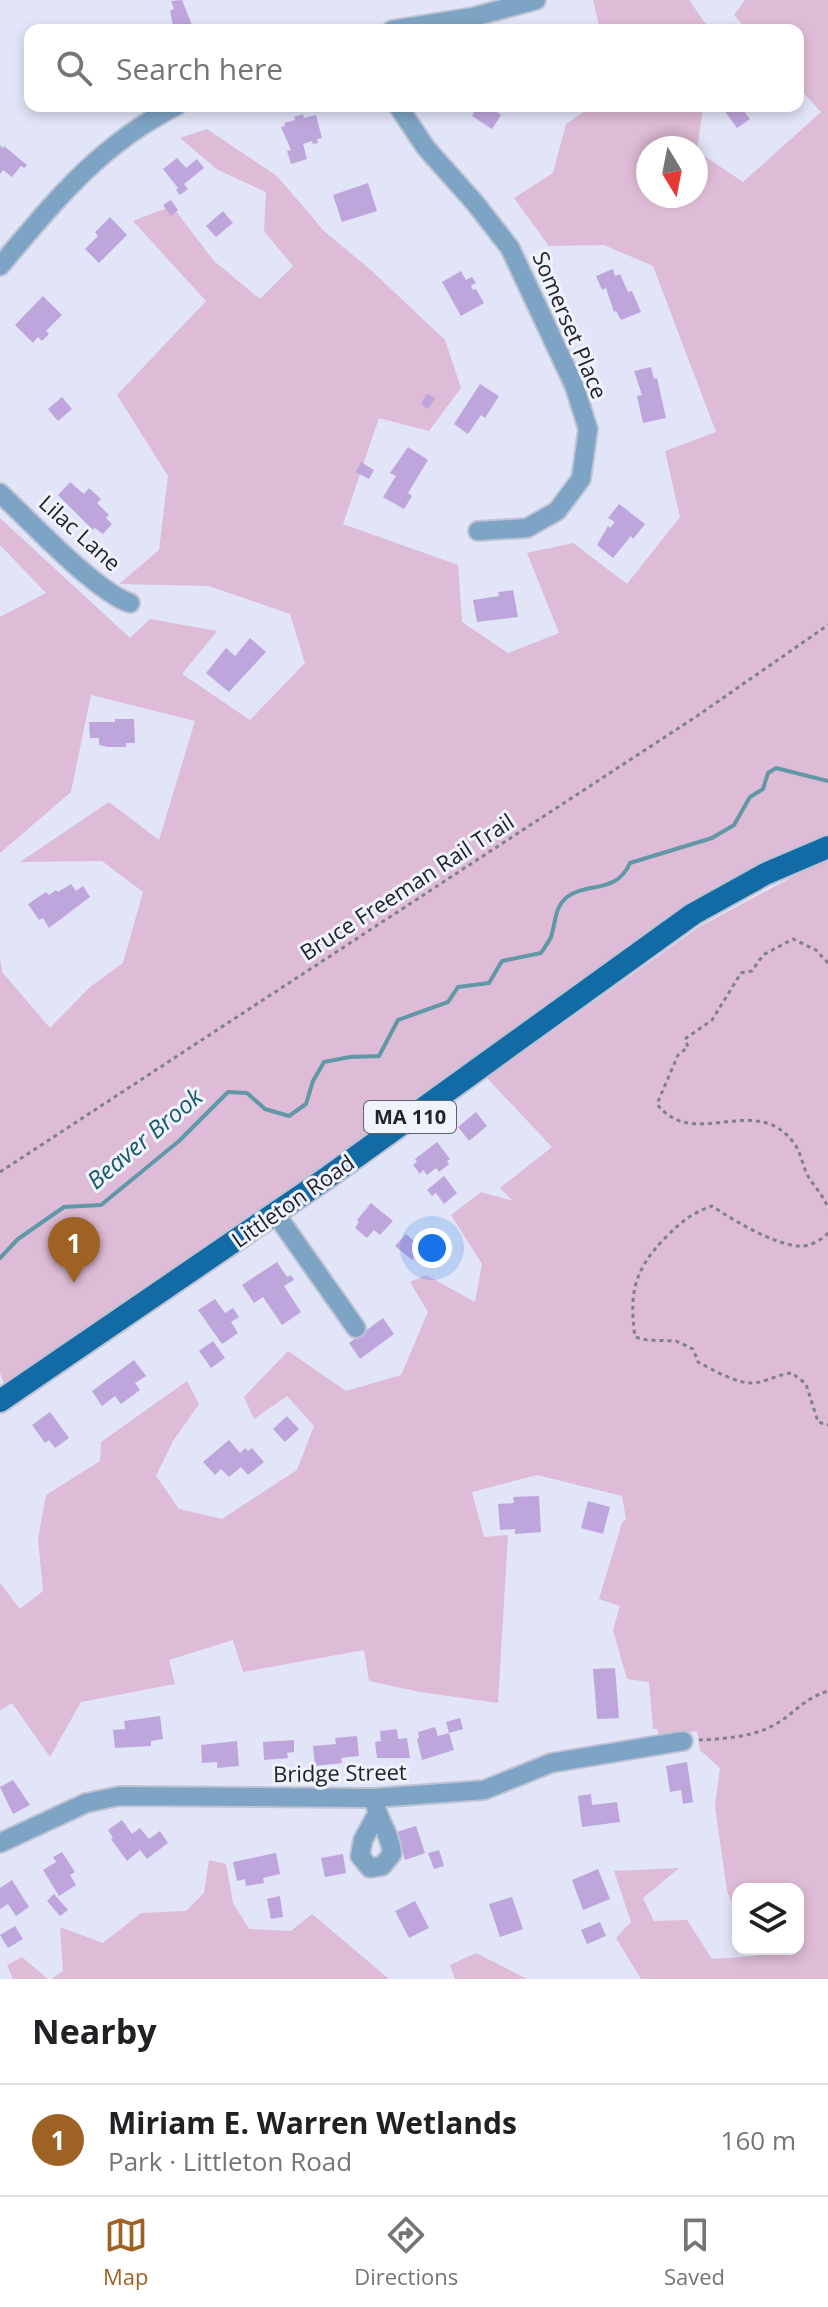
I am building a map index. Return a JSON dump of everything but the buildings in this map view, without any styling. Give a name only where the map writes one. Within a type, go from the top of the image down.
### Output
[{"type":"main road","name":"Littleton Road","points":[[0,1401],[275,1213],[693,914],[765,874],[828,847]]},
{"type":"street","points":[[429,24],[473,17],[536,0]]},
{"type":"street","points":[[0,266],[85,169],[129,132],[165,112]]},
{"type":"street","name":"Somerset Place","points":[[402,112],[426,148],[510,248],[574,385],[588,429],[581,479],[557,511],[527,528],[478,531]]},
{"type":"street","name":"Lilac Lane","points":[[0,493],[97,582],[118,599],[130,603]]},
{"type":"street","points":[[275,1213],[356,1328]]},
{"type":"street","name":"Bridge Street","points":[[0,1843],[86,1803],[119,1796],[375,1807],[484,1790],[551,1763],[683,1741]]},
{"type":"path","name":"Bruce Freeman Rail Trail","points":[[0,1172],[697,716],[828,625]]},
{"type":"path","points":[[828,963],[816,950],[793,939],[763,955],[752,971],[741,973],[712,1020],[685,1039],[688,1047],[678,1055],[657,1104],[682,1123],[693,1125],[755,1119],[784,1132],[799,1151],[808,1175],[826,1199],[828,1209]]},
{"type":"path","points":[[828,1233],[822,1239],[801,1247],[762,1234],[712,1206],[691,1213],[645,1258],[636,1276],[632,1319],[635,1337],[676,1341],[693,1349],[698,1362],[735,1378],[753,1383],[776,1374],[792,1373],[806,1384],[818,1422],[828,1425]]},
{"type":"path","points":[[683,1741],[729,1739],[773,1726],[810,1697],[828,1691]]},
{"type":"shaded area","points":[[593,0],[689,0],[706,24],[599,24]]},
{"type":"shaded area","points":[[745,0],[828,0],[828,847],[765,874],[19,1388],[13,1378],[4,1384],[0,1373],[0,957],[2,972],[50,1028],[90,987],[123,963],[143,892],[102,861],[20,862],[109,802],[159,840],[195,721],[91,695],[71,792],[0,853],[0,617],[46,593],[0,545],[0,518],[130,638],[150,619],[217,631],[182,674],[250,720],[305,663],[290,614],[209,586],[119,584],[159,550],[168,476],[117,395],[206,301],[133,221],[172,206],[214,261],[260,299],[293,266],[264,231],[266,192],[218,170],[180,138],[207,129],[277,176],[324,231],[445,340],[461,388],[429,431],[379,418],[343,524],[458,565],[462,622],[508,653],[559,633],[527,553],[573,543],[627,584],[680,517],[665,451],[716,432],[653,266],[604,245],[549,246],[514,198],[553,173],[566,124],[583,112],[702,112],[699,136],[636,136],[636,208],[708,208],[708,158],[743,182],[821,112],[804,94],[804,24],[742,24],[734,15]]},
{"type":"shaded area","points":[[828,861],[828,1979],[641,1979],[616,1938],[631,1922],[614,1871],[679,1868],[643,1898],[654,1921],[687,1920],[712,1959],[804,1955],[804,1883],[732,1883],[732,1902],[727,1891],[715,1806],[720,1768],[700,1750],[697,1731],[659,1737],[657,1729],[653,1729],[649,1682],[627,1679],[613,1630],[620,1606],[599,1599],[622,1523],[626,1519],[622,1496],[537,1475],[472,1492],[484,1537],[508,1535],[498,1703],[369,1681],[364,1650],[243,1672],[233,1640],[169,1660],[175,1684],[81,1702],[50,1757],[12,1703],[0,1710],[0,1583],[20,1609],[43,1591],[38,1539],[46,1495],[100,1461],[101,1442],[187,1381],[199,1404],[173,1441],[156,1476],[179,1509],[222,1519],[297,1470],[314,1426],[287,1396],[254,1419],[244,1397],[288,1351],[346,1391],[401,1375],[428,1312],[410,1282],[426,1275],[475,1302],[482,1264],[451,1215],[481,1192],[513,1201],[500,1188],[552,1147],[487,1078],[699,927],[807,869]]},
{"type":"shaded area","points":[[209,1860],[226,1864],[233,1903],[249,1929],[291,1931],[312,1914],[389,1979],[51,1979],[63,1971],[60,1927],[103,1943],[141,1913],[186,1911],[204,1893]]},
{"type":"shaded area","points":[[476,1953],[527,1979],[455,1979],[450,1965]]},
{"type":"shaded area","points":[[22,1957],[48,1979],[13,1979],[7,1965]]},
{"type":"waterway","name":"Beaver Brook","points":[[0,1258],[18,1239],[64,1207],[101,1205],[179,1141],[228,1092],[247,1093],[265,1109],[289,1116],[306,1104],[313,1081],[324,1062],[379,1056],[398,1020],[448,1002],[458,987],[489,983],[502,961],[541,953],[551,937],[560,906],[567,897],[617,879],[630,863],[712,838],[734,825],[750,797],[763,789],[768,773],[776,768],[828,781]]},
{"type":"place","name":"Miriam E. Warren Wetlands","points":[[74,1283]]}]
